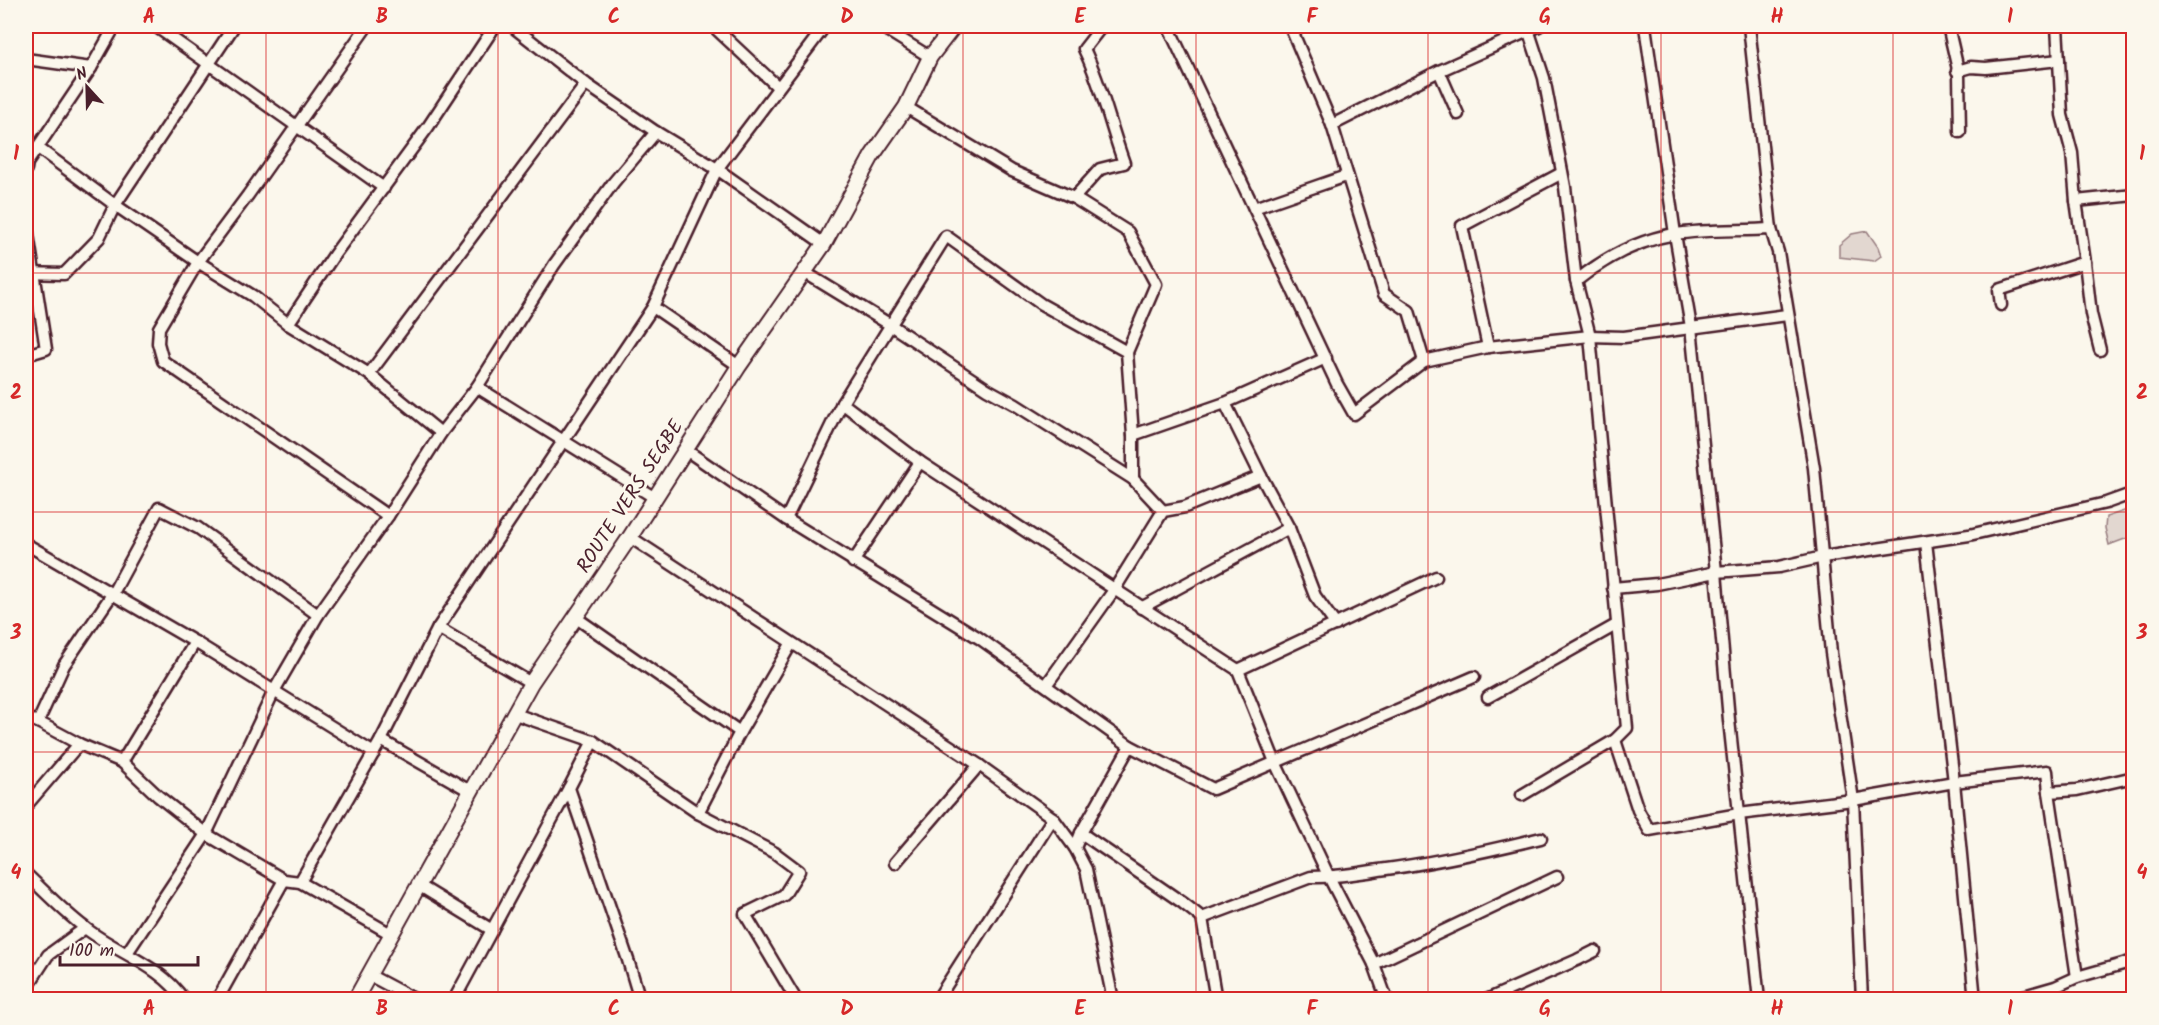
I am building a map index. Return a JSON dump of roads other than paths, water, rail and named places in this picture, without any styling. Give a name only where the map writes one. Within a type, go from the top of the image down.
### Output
[{"type":"main road","name":"ROUTE VERS SEGBE","points":[[355,999],[420,886],[531,683],[630,537],[739,366],[824,244],[872,156],[906,107],[930,57],[954,26]]},
{"type":"street","points":[[26,165],[91,68],[115,26]]},
{"type":"street","points":[[155,26],[384,188]]},
{"type":"street","points":[[30,273],[64,274],[99,238],[115,205],[234,26]]},
{"type":"street","points":[[367,26],[198,262],[159,328],[158,343],[163,361],[388,516]]},
{"type":"street","points":[[288,324],[334,255],[428,127],[495,26]]},
{"type":"street","points":[[512,26],[586,84],[656,132],[717,169],[824,244]]},
{"type":"street","points":[[713,26],[778,87]]},
{"type":"street","points":[[300,882],[374,753],[438,628],[653,307],[717,169],[825,26]]},
{"type":"street","points":[[880,26],[930,57]]},
{"type":"street","points":[[1074,198],[1100,169],[1124,163],[1096,74],[1084,49],[1102,26]]},
{"type":"street","points":[[1168,26],[1337,384],[1354,414],[1424,361],[1488,347],[1590,336],[1624,337],[1787,315]]},
{"type":"street","points":[[1290,26],[1332,125],[1384,294],[1408,311],[1424,361]]},
{"type":"street","points":[[1646,26],[1675,234],[1691,327],[1759,999]]},
{"type":"street","points":[[1749,26],[1772,229],[1778,252],[1814,468],[1831,653],[1853,800],[1862,999]]},
{"type":"street","points":[[1948,26],[1957,71],[1960,132]]},
{"type":"street","points":[[2057,26],[2062,115],[2072,153],[2091,314],[2100,350]]},
{"type":"street","points":[[1332,125],[1438,71],[1532,27],[1562,173],[1576,281],[1590,336],[1627,728],[1615,740],[1522,795]]},
{"type":"street","points":[[26,58],[91,68]]},
{"type":"street","points":[[1957,71],[1971,67],[1986,68],[2059,60]]},
{"type":"street","points":[[1438,71],[1458,114]]},
{"type":"street","points":[[369,374],[586,84]]},
{"type":"street","points":[[906,107],[1012,171],[1074,198],[1128,232],[1156,284],[1127,352],[1133,435],[1133,479]]},
{"type":"street","points":[[127,953],[206,834],[274,691],[318,615],[388,516],[441,433],[477,387],[554,266],[613,183],[656,132]]},
{"type":"street","points":[[38,148],[115,205],[198,262],[253,296],[288,324],[369,374],[441,433]]},
{"type":"street","points":[[1488,347],[1462,226],[1562,173]]},
{"type":"street","points":[[1254,208],[1346,176]]},
{"type":"street","points":[[2076,201],[2133,195]]},
{"type":"street","points":[[26,221],[30,273],[46,349],[26,355]]},
{"type":"street","points":[[1576,281],[1599,263],[1644,242],[1675,234],[1772,229]]},
{"type":"street","points":[[786,519],[842,403],[889,324],[946,236],[1041,304],[1127,352]]},
{"type":"street","points":[[2001,304],[1998,290],[2085,262]]},
{"type":"street","points":[[804,272],[1133,479],[1162,511]]},
{"type":"street","points":[[653,307],[739,366]]},
{"type":"street","points":[[1133,435],[1226,403],[1326,358]]},
{"type":"street","points":[[477,387],[655,498]]},
{"type":"street","points":[[842,403],[920,462],[1238,670],[1275,762],[1329,877],[1374,964],[1387,999]]},
{"type":"street","points":[[1226,403],[1289,528],[1315,596],[1336,625]]},
{"type":"street","points":[[686,450],[853,562],[980,638],[1047,684],[1130,746],[1213,789],[1474,676]]},
{"type":"street","points":[[853,562],[920,462]]},
{"type":"street","points":[[1047,684],[1114,590],[1162,511],[1185,507],[1261,476]]},
{"type":"street","points":[[1613,588],[1656,584],[1716,572],[1779,567],[1823,556],[1969,536],[2106,503],[2133,493]]},
{"type":"street","points":[[38,722],[64,665],[112,593],[159,508],[198,528],[318,615]]},
{"type":"street","points":[[1141,608],[1289,528]]},
{"type":"street","points":[[630,537],[979,765],[1053,818],[1075,848],[1086,869],[1113,999]]},
{"type":"street","points":[[1926,542],[1954,782],[1975,999]]},
{"type":"street","points":[[26,544],[195,642],[374,753]]},
{"type":"street","points":[[1238,670],[1436,577]]},
{"type":"street","points":[[575,617],[740,732]]},
{"type":"street","points":[[1488,697],[1616,625]]},
{"type":"street","points":[[438,628],[531,683]]},
{"type":"street","points":[[122,762],[195,642]]},
{"type":"street","points":[[698,813],[740,732],[791,644]]},
{"type":"street","points":[[515,714],[593,741],[698,813],[776,853],[800,871],[784,895],[745,914],[795,998],[793,999]]},
{"type":"street","points":[[26,718],[122,762],[158,796],[206,834],[284,880],[300,882],[391,934]]},
{"type":"street","points":[[381,740],[470,791]]},
{"type":"street","points":[[1615,740],[1638,810],[1649,830],[1739,814],[1853,800],[1954,782],[2047,771],[2077,977]]},
{"type":"street","points":[[454,999],[593,741]]},
{"type":"street","points":[[26,806],[79,744]]},
{"type":"street","points":[[1075,848],[1081,833],[1130,746]]},
{"type":"street","points":[[896,863],[979,765]]},
{"type":"street","points":[[2049,792],[2077,790],[2133,777]]},
{"type":"street","points":[[569,788],[640,999]]},
{"type":"street","points":[[937,999],[1053,818]]},
{"type":"street","points":[[1081,833],[1202,918],[1216,999]]},
{"type":"street","points":[[1202,918],[1311,877],[1329,877],[1477,854],[1541,838]]},
{"type":"street","points":[[26,874],[85,928],[127,953],[174,986],[184,999]]},
{"type":"street","points":[[1374,964],[1557,878]]},
{"type":"street","points":[[217,999],[284,880]]},
{"type":"street","points":[[420,886],[492,930]]},
{"type":"street","points":[[26,989],[48,955],[85,928]]},
{"type":"street","points":[[1486,999],[1595,951]]},
{"type":"street","points":[[2010,999],[2055,987],[2077,977],[2132,964]]},
{"type":"street","points":[[369,975],[416,999]]},
{"type":"street","points":[[1617,999],[1641,999]]}]
